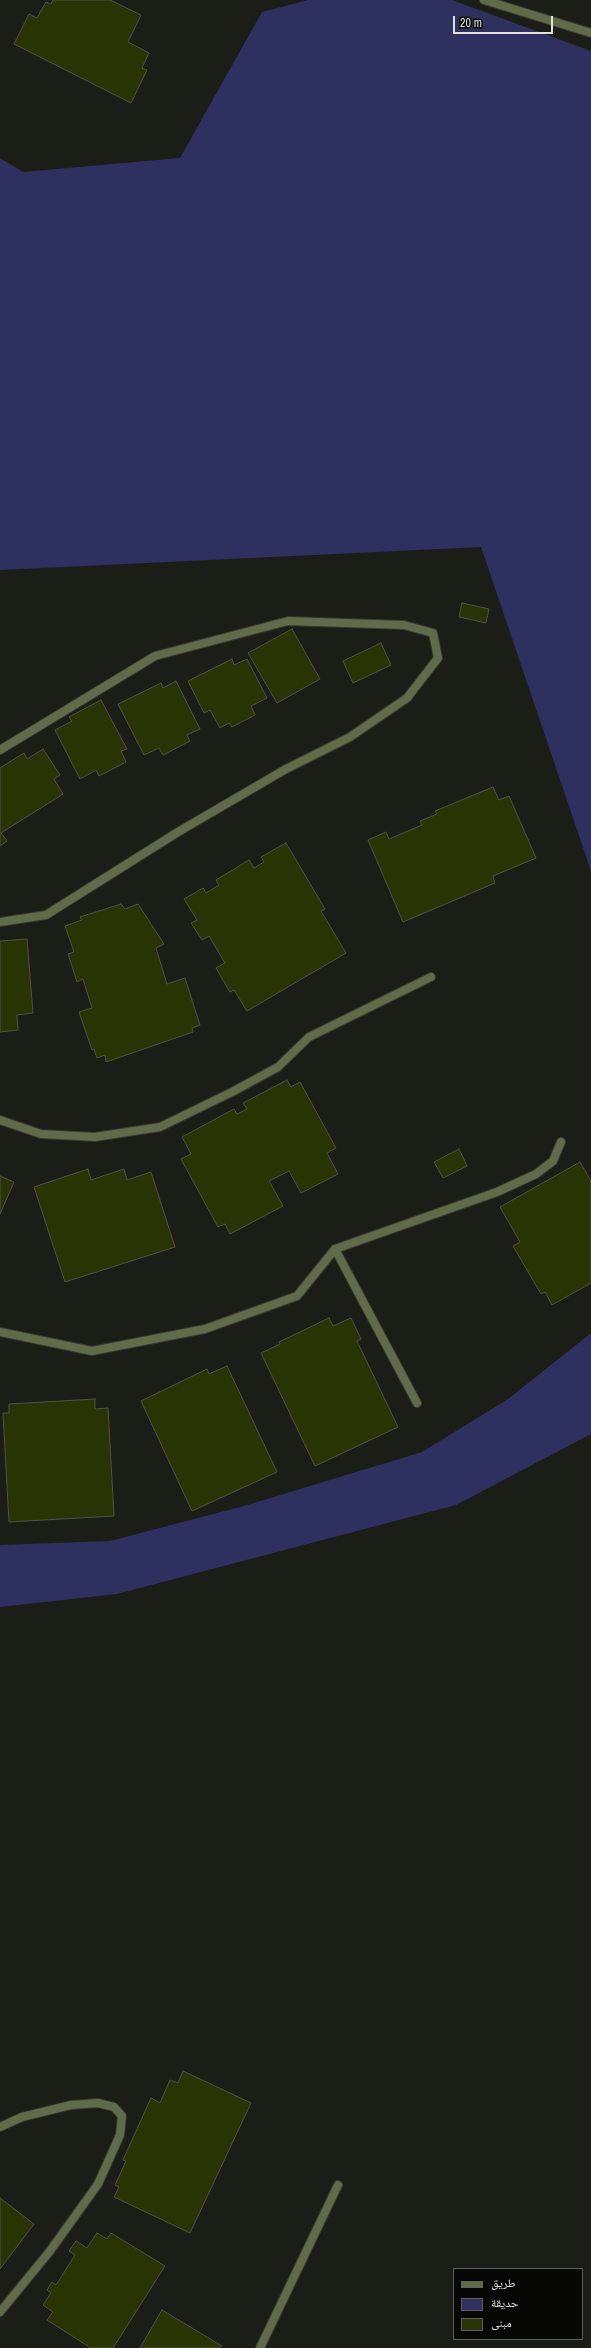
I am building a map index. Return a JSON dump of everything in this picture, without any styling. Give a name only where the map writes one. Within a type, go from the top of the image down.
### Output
[{"type":"street","points":[[484,0],[591,33]]},
{"type":"street","points":[[0,750],[155,656],[288,621],[404,625],[433,632],[438,658],[412,692],[407,698],[350,737],[266,780],[178,832],[46,915],[0,922]]},
{"type":"street","points":[[0,1120],[42,1134],[95,1137],[160,1127],[232,1092],[278,1067],[309,1037],[431,977]]},
{"type":"street","points":[[0,1332],[92,1351],[205,1329],[297,1296],[335,1249],[497,1192],[536,1174],[553,1161],[561,1142]]},
{"type":"street","points":[[335,1249],[417,1403]]},
{"type":"street","points":[[0,2127],[22,2117],[71,2105],[98,2103],[114,2107],[122,2116],[120,2135],[98,2184],[50,2252],[0,2312]]},
{"type":"street","points":[[260,2348],[338,2185]]},
{"type":"green space","points":[[308,0],[452,0],[591,51],[591,871],[481,547],[0,570],[0,158],[23,172],[180,158],[262,12]]},
{"type":"green space","points":[[591,1333],[591,1434],[456,1505],[117,1594],[0,1607],[0,1545],[110,1541],[244,1506],[422,1452],[508,1399]]},
{"type":"building","points":[[53,0],[110,0],[141,15],[128,42],[149,53],[142,68],[147,70],[131,103],[14,44],[29,14],[37,18],[46,2],[51,4]]},
{"type":"building","points":[[462,603],[489,609],[486,623],[459,617]]},
{"type":"building","points":[[292,629],[320,679],[277,703],[248,653]]},
{"type":"building","points":[[381,643],[391,665],[353,683],[343,661]]},
{"type":"building","points":[[232,659],[234,665],[247,659],[267,698],[251,706],[255,715],[232,727],[229,723],[220,728],[210,710],[204,713],[188,681]]},
{"type":"building","points":[[176,681],[200,729],[187,735],[190,741],[163,755],[159,748],[144,755],[118,704],[161,683],[163,688]]},
{"type":"building","points":[[101,700],[127,749],[121,751],[126,762],[99,776],[96,770],[80,779],[55,730],[72,721],[69,717]]},
{"type":"building","points":[[43,749],[60,775],[54,779],[63,794],[1,833],[7,841],[0,846],[0,768],[24,753],[27,759]]},
{"type":"building","points":[[493,787],[499,800],[509,796],[536,858],[493,876],[495,883],[403,922],[368,840],[386,832],[389,839],[422,825],[420,821],[437,814],[435,811]]},
{"type":"building","points":[[286,843],[325,909],[321,911],[346,953],[247,1011],[234,990],[230,992],[216,968],[225,963],[209,936],[202,940],[191,923],[197,920],[184,899],[203,888],[206,893],[219,885],[216,880],[249,860],[254,868],[264,862],[261,857]]},
{"type":"building","points":[[121,904],[125,909],[138,904],[164,944],[156,948],[167,984],[185,978],[200,1025],[192,1028],[193,1032],[106,1062],[105,1055],[97,1058],[94,1049],[92,1050],[79,1012],[92,1008],[83,979],[77,982],[68,954],[74,952],[65,926],[82,920],[80,917]]},
{"type":"building","points":[[27,939],[33,1013],[17,1015],[18,1030],[0,1032],[0,941]]},
{"type":"building","points":[[287,1080],[291,1087],[300,1082],[336,1148],[327,1153],[338,1174],[301,1193],[289,1171],[269,1181],[283,1206],[230,1234],[225,1224],[218,1227],[181,1159],[191,1154],[182,1137],[234,1109],[237,1114],[247,1109],[243,1103]]},
{"type":"building","points":[[459,1149],[467,1166],[443,1178],[434,1162]]},
{"type":"building","points":[[580,1162],[591,1181],[591,1283],[552,1305],[545,1292],[541,1294],[513,1246],[520,1242],[500,1207]]},
{"type":"building","points":[[88,1169],[91,1180],[124,1169],[127,1180],[151,1172],[175,1247],[65,1282],[34,1187]]},
{"type":"building","points":[[0,1176],[14,1182],[0,1214]]},
{"type":"building","points":[[329,1318],[333,1326],[351,1318],[361,1339],[357,1341],[398,1427],[315,1466],[261,1353],[280,1344],[279,1342]]},
{"type":"building","points":[[227,1366],[277,1472],[192,1511],[141,1401],[207,1369],[209,1374]]},
{"type":"building","points":[[95,1399],[95,1409],[108,1408],[114,1516],[9,1522],[3,1413],[9,1413],[9,1404]]},
{"type":"building","points":[[183,2071],[251,2103],[190,2233],[114,2197],[119,2187],[115,2185],[126,2161],[123,2160],[151,2098],[160,2103],[170,2080],[178,2083]]},
{"type":"building","points":[[0,2198],[34,2224],[0,2269]]},
{"type":"building","points":[[97,2233],[107,2239],[111,2233],[165,2266],[113,2348],[91,2348],[47,2320],[53,2312],[43,2305],[51,2293],[47,2290],[52,2282],[56,2285],[75,2255],[69,2251],[76,2241],[87,2248]]},
{"type":"building","points":[[162,2310],[222,2346],[220,2348],[140,2348]]}]
